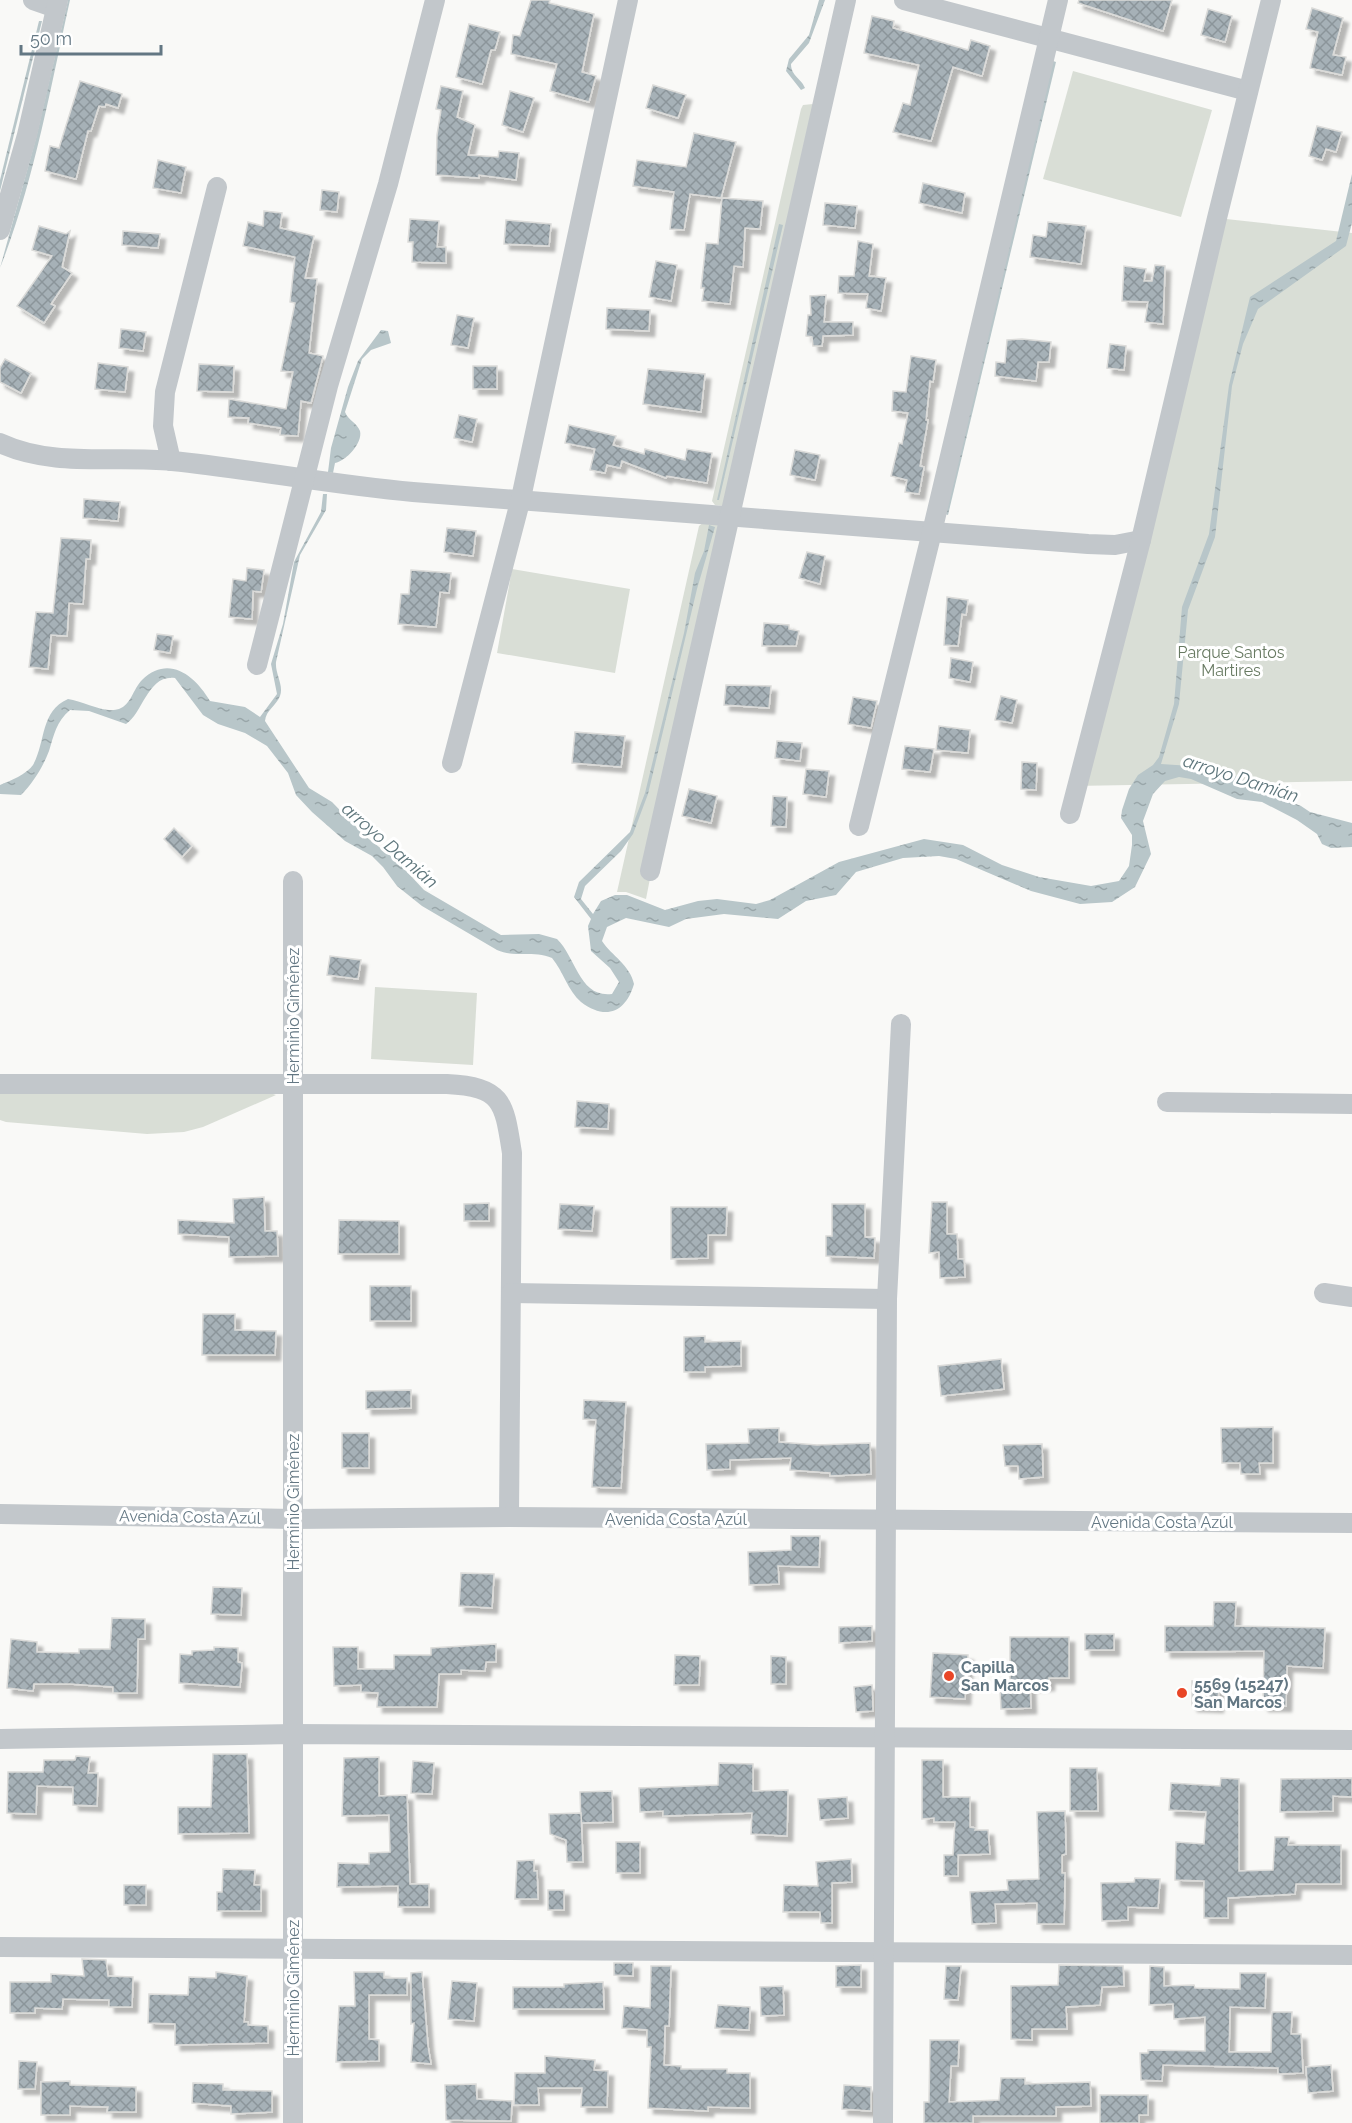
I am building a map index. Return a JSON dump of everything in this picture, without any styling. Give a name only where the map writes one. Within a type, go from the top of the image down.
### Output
[{"type":"street","points":[[0,231],[27,135],[57,4],[33,0]]},
{"type":"street","points":[[257,665],[307,477],[328,386],[388,184],[435,0]]},
{"type":"street","points":[[452,763],[521,498],[628,0]]},
{"type":"street","points":[[650,871],[846,0]]},
{"type":"street","points":[[904,0],[1248,92]]},
{"type":"street","points":[[859,826],[932,532],[1058,0]]},
{"type":"street","points":[[1070,814],[1142,540],[1271,0]]},
{"type":"street","points":[[171,461],[163,426],[165,392],[217,187]]},
{"type":"street","points":[[0,443],[35,456],[171,461],[307,477],[358,487],[521,498],[729,518],[1088,544],[1115,545],[1142,540]]},
{"type":"street","name":"Herminio Giménez","points":[[293,880],[293,2123]]},
{"type":"street","points":[[883,2123],[887,1299],[901,1024]]},
{"type":"street","points":[[0,1084],[447,1084],[472,1085],[491,1094],[506,1111],[512,1153],[509,1517]]},
{"type":"street","points":[[1167,1102],[1352,1104]]},
{"type":"street","points":[[511,1293],[887,1299]]},
{"type":"street","points":[[1324,1293],[1352,1297]]},
{"type":"street","name":"Avenida Costa Azúl","points":[[0,1514],[293,1519],[509,1517],[1352,1523]]},
{"type":"street","points":[[0,1739],[293,1734],[1352,1740]]},
{"type":"street","points":[[0,1947],[1352,1955]]},
{"type":"green space","points":[[1073,71],[1212,110],[1181,217],[1043,179]]},
{"type":"green space","points":[[813,104],[723,506],[715,505],[712,501],[801,109],[803,105]]},
{"type":"green space","name":"Parque Santos Martires","points":[[1217,218],[1352,233],[1352,781],[1074,786]]},
{"type":"green space","points":[[704,522],[719,525],[646,899],[626,892],[617,892],[699,526]]},
{"type":"green space","points":[[512,569],[630,589],[615,673],[497,653]]},
{"type":"green space","points":[[375,987],[477,993],[473,1065],[371,1059]]},
{"type":"green space","points":[[0,1089],[276,1095],[203,1127],[184,1132],[147,1134],[6,1122],[0,1120]]},
{"type":"water","points":[[68,0],[70,0],[32,169],[0,268],[36,138]]},
{"type":"water","points":[[819,0],[825,0],[809,43],[791,64],[805,88],[801,90],[786,71],[789,59],[809,35]]},
{"type":"water","points":[[39,21],[42,21],[0,191],[0,180]]},
{"type":"water","points":[[1053,61],[1056,62],[948,515],[945,514]]},
{"type":"water","points":[[1352,174],[1352,223],[1346,246],[1258,309],[1243,344],[1232,386],[1215,537],[1188,610],[1179,704],[1161,764],[1206,767],[1238,777],[1310,812],[1352,823],[1352,847],[1331,848],[1322,844],[1317,834],[1297,820],[1262,802],[1237,799],[1191,779],[1179,777],[1165,781],[1153,794],[1143,821],[1151,854],[1135,887],[1112,902],[1080,904],[1031,891],[956,859],[939,856],[903,858],[856,872],[836,895],[806,901],[778,919],[724,914],[686,919],[669,927],[626,918],[607,927],[602,941],[629,971],[634,984],[626,1001],[614,1011],[607,1012],[590,1008],[581,1002],[552,958],[538,954],[511,954],[497,950],[422,906],[397,886],[372,856],[345,841],[312,812],[296,795],[288,773],[267,746],[245,733],[218,724],[203,715],[175,678],[166,678],[158,682],[126,724],[89,711],[70,710],[59,724],[44,763],[30,785],[21,795],[0,794],[0,785],[23,774],[33,765],[48,719],[59,704],[68,699],[101,709],[119,709],[126,704],[142,680],[152,672],[162,669],[180,671],[189,677],[210,701],[245,707],[260,717],[277,694],[271,664],[283,624],[294,562],[321,512],[323,494],[327,494],[326,510],[300,555],[276,662],[281,692],[265,721],[309,788],[332,802],[365,836],[397,861],[424,890],[501,935],[539,934],[557,939],[579,975],[592,990],[601,994],[612,994],[619,982],[610,968],[591,951],[588,926],[591,919],[574,897],[579,882],[630,832],[645,793],[684,633],[695,573],[704,551],[709,525],[715,527],[697,589],[648,794],[633,834],[621,851],[585,886],[581,899],[593,914],[601,901],[615,895],[627,895],[665,910],[698,901],[717,899],[756,904],[770,900],[839,862],[924,839],[963,845],[1002,865],[1039,877],[1091,886],[1119,881],[1129,866],[1132,845],[1132,835],[1121,818],[1122,810],[1129,789],[1138,775],[1153,765],[1159,757],[1174,704],[1182,607],[1209,534],[1229,385],[1250,297],[1336,241]]},
{"type":"water","points":[[779,224],[783,225],[719,500],[717,500]]},
{"type":"water","points":[[381,330],[388,331],[391,343],[371,350],[362,359],[345,412],[360,431],[359,441],[349,455],[335,463],[333,473],[328,472],[331,448],[348,387],[358,361]]},
{"type":"building","points":[[531,0],[550,0],[549,3],[594,14],[582,72],[596,76],[589,102],[550,91],[557,64],[511,54],[513,35],[520,36]]},
{"type":"building","points":[[1079,0],[1172,0],[1163,31],[1078,3]]},
{"type":"building","points":[[1312,8],[1343,18],[1333,55],[1346,57],[1342,75],[1310,68],[1318,32],[1306,29]]},
{"type":"building","points":[[1208,9],[1232,16],[1225,42],[1201,35]]},
{"type":"building","points":[[872,16],[894,21],[893,28],[968,50],[971,40],[990,46],[982,76],[953,67],[931,141],[893,132],[903,103],[910,105],[919,65],[864,53]]},
{"type":"building","points":[[469,24],[500,32],[495,50],[491,50],[482,84],[456,77]]},
{"type":"building","points":[[80,81],[122,94],[118,108],[106,104],[105,107],[99,106],[91,131],[88,131],[76,179],[45,171],[50,146],[59,148]]},
{"type":"building","points":[[653,85],[686,95],[678,118],[646,108]]},
{"type":"building","points":[[441,86],[463,91],[457,117],[475,125],[468,155],[498,157],[499,151],[519,153],[516,180],[479,175],[479,178],[436,175],[437,135],[441,110],[436,109]]},
{"type":"building","points":[[510,91],[534,98],[523,132],[502,125]]},
{"type":"building","points":[[1317,126],[1342,132],[1336,152],[1326,149],[1322,160],[1309,156]]},
{"type":"building","points":[[694,133],[736,142],[721,198],[690,194],[684,230],[670,229],[674,192],[633,186],[637,160],[686,167]]},
{"type":"building","points":[[158,160],[186,167],[181,193],[153,188]]},
{"type":"building","points":[[923,183],[965,193],[962,213],[919,203]]},
{"type":"building","points":[[322,190],[339,192],[337,212],[320,210]]},
{"type":"building","points":[[722,198],[763,201],[760,229],[745,228],[743,267],[734,266],[730,304],[702,301],[704,288],[701,288],[706,243],[718,244]]},
{"type":"building","points":[[825,203],[857,206],[855,228],[823,225]]},
{"type":"building","points":[[264,211],[282,213],[280,228],[314,236],[305,278],[317,279],[309,353],[323,356],[311,403],[301,401],[298,436],[280,435],[281,428],[248,423],[249,418],[228,417],[229,399],[286,409],[293,372],[281,371],[295,303],[290,302],[295,257],[243,246],[248,222],[263,226]]},
{"type":"building","points":[[410,219],[439,221],[437,247],[446,247],[446,263],[412,262],[413,242],[408,242]]},
{"type":"building","points":[[506,220],[551,224],[549,246],[504,244]]},
{"type":"building","points":[[1048,222],[1086,226],[1081,264],[1030,257],[1033,235],[1046,237]]},
{"type":"building","points":[[39,226],[66,234],[70,231],[62,267],[72,273],[51,304],[55,306],[44,323],[17,306],[52,256],[32,250]]},
{"type":"building","points":[[123,231],[160,234],[158,248],[122,245]]},
{"type":"building","points":[[858,241],[873,244],[869,276],[886,278],[881,311],[866,308],[868,294],[838,293],[839,276],[854,276]]},
{"type":"building","points":[[656,261],[677,265],[671,301],[649,297]]},
{"type":"building","points":[[1155,265],[1165,266],[1163,324],[1145,322],[1148,302],[1122,301],[1124,266],[1146,269],[1144,281],[1152,281]]},
{"type":"building","points":[[826,295],[824,322],[853,322],[853,335],[823,336],[822,346],[813,346],[812,337],[806,336],[808,315],[811,315],[810,296]]},
{"type":"building","points":[[607,308],[650,310],[649,331],[606,329]]},
{"type":"building","points":[[457,315],[474,318],[468,348],[451,345]]},
{"type":"building","points":[[121,329],[146,332],[143,351],[119,348]]},
{"type":"building","points":[[1007,340],[1051,342],[1049,362],[1038,362],[1036,381],[995,376],[996,362],[1005,363]]},
{"type":"building","points":[[1110,344],[1126,346],[1124,370],[1107,368]]},
{"type":"building","points":[[911,356],[936,360],[933,382],[930,381],[926,420],[928,420],[920,466],[924,467],[919,494],[905,492],[907,480],[891,476],[899,443],[902,444],[908,413],[892,411],[893,391],[906,392]]},
{"type":"building","points":[[5,359],[31,373],[21,393],[0,382],[0,368]]},
{"type":"building","points":[[98,363],[128,367],[125,392],[95,389]]},
{"type":"building","points":[[199,364],[234,366],[233,392],[197,391]]},
{"type":"building","points":[[473,366],[497,366],[497,389],[473,389]]},
{"type":"building","points":[[648,369],[705,374],[701,412],[643,404]]},
{"type":"building","points":[[459,415],[477,419],[472,442],[454,438]]},
{"type":"building","points":[[569,425],[616,436],[613,445],[644,454],[645,449],[685,460],[687,449],[712,453],[707,483],[667,476],[666,478],[622,461],[620,468],[607,465],[605,473],[590,470],[595,449],[565,443]]},
{"type":"building","points":[[795,450],[820,455],[815,480],[790,475]]},
{"type":"building","points":[[84,499],[120,502],[118,521],[83,518]]},
{"type":"building","points":[[447,528],[476,531],[473,556],[444,552]]},
{"type":"building","points":[[61,538],[91,540],[90,559],[86,559],[83,604],[69,603],[67,636],[51,635],[48,669],[29,667],[36,612],[53,613]]},
{"type":"building","points":[[807,552],[825,556],[820,584],[799,578]]},
{"type":"building","points":[[247,568],[264,570],[261,592],[253,591],[252,619],[229,617],[233,579],[246,581]]},
{"type":"building","points":[[411,570],[451,573],[449,593],[440,592],[436,627],[398,624],[401,594],[409,594]]},
{"type":"building","points":[[947,597],[968,600],[966,615],[962,614],[958,646],[944,645]]},
{"type":"building","points":[[764,623],[789,625],[789,629],[799,631],[796,646],[762,646]]},
{"type":"building","points":[[157,634],[173,636],[170,653],[154,650]]},
{"type":"building","points":[[951,658],[973,662],[970,682],[949,678]]},
{"type":"building","points":[[726,685],[771,686],[769,708],[724,705]]},
{"type":"building","points":[[1001,696],[1017,700],[1012,723],[995,720]]},
{"type":"building","points":[[853,697],[877,701],[871,728],[848,724]]},
{"type":"building","points":[[939,726],[970,730],[968,753],[936,750]]},
{"type":"building","points":[[575,732],[625,736],[621,767],[572,763]]},
{"type":"building","points":[[777,741],[802,743],[800,761],[775,758]]},
{"type":"building","points":[[905,746],[934,749],[930,772],[902,769]]},
{"type":"building","points":[[1022,762],[1037,763],[1036,790],[1021,789]]},
{"type":"building","points":[[806,769],[829,771],[826,797],[803,794]]},
{"type":"building","points":[[689,789],[717,796],[711,823],[682,816]]},
{"type":"building","points":[[773,796],[787,797],[786,827],[771,826]]},
{"type":"building","points":[[174,828],[192,846],[182,857],[164,839]]},
{"type":"building","points":[[330,956],[361,960],[358,979],[327,975]]},
{"type":"building","points":[[577,1101],[609,1104],[608,1129],[575,1127]]},
{"type":"building","points":[[264,1197],[265,1231],[277,1231],[278,1256],[229,1257],[229,1237],[178,1234],[178,1220],[234,1223],[233,1199]]},
{"type":"building","points":[[932,1202],[947,1202],[947,1234],[957,1234],[958,1259],[964,1259],[965,1277],[940,1278],[939,1252],[929,1253]]},
{"type":"building","points":[[489,1203],[489,1221],[464,1221],[464,1204]]},
{"type":"building","points":[[560,1204],[594,1206],[592,1231],[558,1229]]},
{"type":"building","points":[[832,1204],[865,1204],[865,1237],[875,1238],[874,1258],[826,1256],[826,1236],[832,1236]]},
{"type":"building","points":[[671,1207],[727,1207],[726,1235],[708,1235],[708,1258],[671,1259]]},
{"type":"building","points":[[339,1220],[399,1221],[399,1254],[338,1254]]},
{"type":"building","points":[[370,1286],[411,1286],[411,1321],[370,1321]]},
{"type":"building","points":[[203,1314],[235,1314],[235,1330],[276,1331],[275,1355],[202,1355]]},
{"type":"building","points":[[705,1336],[705,1342],[741,1341],[741,1366],[705,1367],[705,1372],[684,1372],[684,1337]]},
{"type":"building","points":[[1001,1359],[1004,1389],[941,1396],[938,1366]]},
{"type":"building","points":[[411,1390],[411,1408],[366,1409],[366,1391]]},
{"type":"building","points":[[584,1400],[626,1402],[621,1488],[592,1487],[596,1420],[583,1419]]},
{"type":"building","points":[[1273,1427],[1273,1463],[1259,1463],[1260,1474],[1241,1474],[1240,1463],[1222,1463],[1221,1428]]},
{"type":"building","points":[[779,1428],[779,1442],[817,1445],[870,1443],[871,1474],[830,1476],[830,1473],[790,1470],[791,1458],[730,1460],[730,1469],[707,1470],[706,1444],[749,1443],[748,1429]]},
{"type":"building","points":[[342,1433],[369,1433],[369,1468],[342,1468]]},
{"type":"building","points":[[1042,1444],[1043,1477],[1019,1479],[1018,1466],[1005,1466],[1003,1445]]},
{"type":"building","points":[[791,1536],[820,1536],[819,1567],[778,1566],[779,1584],[749,1585],[748,1552],[791,1550]]},
{"type":"building","points":[[461,1573],[494,1574],[492,1608],[459,1606]]},
{"type":"building","points":[[213,1587],[242,1588],[241,1615],[211,1614]]},
{"type":"building","points":[[1214,1602],[1236,1602],[1235,1626],[1325,1628],[1323,1668],[1287,1666],[1286,1706],[1263,1706],[1264,1651],[1165,1652],[1165,1626],[1213,1626]]},
{"type":"building","points":[[112,1618],[145,1619],[145,1639],[138,1639],[137,1693],[113,1693],[113,1687],[70,1684],[34,1684],[33,1691],[7,1688],[11,1639],[37,1642],[37,1652],[79,1653],[79,1649],[110,1649]]},
{"type":"building","points":[[872,1626],[872,1641],[839,1643],[839,1627]]},
{"type":"building","points":[[1085,1634],[1114,1634],[1114,1650],[1085,1650]]},
{"type":"building","points":[[1010,1637],[1069,1637],[1069,1678],[1049,1678],[1049,1685],[1030,1686],[1031,1708],[1001,1709],[1000,1689],[1010,1689]]},
{"type":"building","points":[[496,1644],[496,1662],[486,1662],[485,1671],[461,1670],[461,1674],[439,1674],[437,1707],[377,1707],[378,1693],[361,1692],[361,1685],[334,1686],[333,1647],[358,1647],[358,1669],[394,1669],[394,1655],[431,1655],[431,1648]]},
{"type":"building","points":[[214,1647],[238,1648],[238,1662],[242,1663],[240,1687],[179,1683],[180,1654],[192,1655],[192,1651],[214,1650]]},
{"type":"building","name":"Capilla San Marcos","points":[[933,1653],[968,1655],[965,1699],[930,1697]]},
{"type":"building","points":[[675,1655],[700,1656],[699,1685],[674,1685]]},
{"type":"building","points":[[771,1656],[786,1657],[786,1684],[771,1684]]},
{"type":"building","points":[[1192,1681],[1219,1682],[1218,1707],[1192,1706]]},
{"type":"building","points":[[872,1685],[873,1711],[856,1712],[854,1687]]},
{"type":"building","points":[[213,1754],[247,1754],[249,1833],[178,1834],[178,1807],[211,1807]]},
{"type":"building","points":[[76,1756],[90,1757],[88,1773],[98,1773],[97,1806],[73,1805],[73,1787],[37,1786],[36,1814],[7,1813],[8,1772],[43,1772],[44,1760],[75,1760]]},
{"type":"building","points":[[379,1757],[379,1796],[407,1795],[410,1884],[429,1884],[429,1907],[398,1907],[398,1886],[337,1887],[338,1863],[369,1864],[369,1853],[390,1852],[389,1815],[342,1816],[344,1758]]},
{"type":"building","points":[[922,1760],[943,1760],[943,1797],[970,1797],[970,1827],[976,1828],[975,1830],[988,1830],[990,1854],[958,1855],[958,1876],[944,1876],[944,1855],[953,1855],[955,1822],[934,1822],[934,1818],[922,1819]]},
{"type":"building","points":[[413,1761],[434,1763],[432,1794],[411,1793]]},
{"type":"building","points":[[719,1763],[753,1764],[753,1791],[788,1790],[787,1836],[751,1834],[752,1813],[663,1816],[663,1811],[640,1812],[639,1788],[718,1785]]},
{"type":"building","points":[[1070,1768],[1097,1768],[1098,1811],[1070,1811]]},
{"type":"building","points":[[1221,1778],[1239,1779],[1239,1871],[1273,1870],[1275,1837],[1289,1837],[1288,1845],[1341,1845],[1341,1884],[1296,1884],[1295,1894],[1228,1898],[1228,1918],[1204,1918],[1204,1881],[1175,1880],[1176,1842],[1204,1844],[1206,1812],[1169,1810],[1171,1783],[1220,1786]]},
{"type":"building","points":[[1352,1778],[1352,1797],[1333,1796],[1333,1811],[1280,1812],[1281,1779]]},
{"type":"building","points":[[612,1791],[613,1822],[581,1823],[580,1792]]},
{"type":"building","points":[[847,1797],[848,1818],[820,1820],[818,1799]]},
{"type":"building","points":[[1065,1811],[1066,1854],[1062,1855],[1062,1873],[1065,1873],[1064,1924],[1037,1924],[1037,1903],[995,1904],[996,1923],[972,1924],[970,1892],[1008,1890],[1007,1880],[1039,1879],[1037,1812]]},
{"type":"building","points":[[581,1813],[583,1862],[567,1862],[566,1840],[550,1834],[549,1814]]},
{"type":"building","points":[[616,1842],[640,1842],[640,1873],[616,1873]]},
{"type":"building","points":[[851,1859],[852,1882],[832,1883],[832,1923],[821,1923],[820,1912],[783,1912],[784,1885],[818,1886],[816,1862]]},
{"type":"building","points":[[534,1860],[534,1871],[537,1871],[538,1899],[515,1899],[517,1861]]},
{"type":"building","points":[[223,1869],[255,1870],[254,1885],[261,1885],[261,1911],[217,1911],[217,1892],[222,1892]]},
{"type":"building","points":[[1135,1878],[1160,1879],[1158,1908],[1128,1907],[1128,1920],[1102,1921],[1101,1883],[1134,1882]]},
{"type":"building","points":[[124,1885],[146,1885],[146,1905],[124,1905]]},
{"type":"building","points":[[548,1890],[564,1890],[564,1910],[548,1910]]},
{"type":"building","points":[[82,1959],[106,1960],[108,1976],[133,1977],[132,2007],[109,2007],[109,2000],[63,1999],[62,2009],[35,2008],[35,2013],[10,2013],[10,1982],[51,1982],[51,1974],[84,1976]]},
{"type":"building","points":[[614,1963],[633,1963],[633,1976],[614,1975]]},
{"type":"building","points":[[861,1965],[861,1987],[836,1987],[836,1966]]},
{"type":"building","points":[[1059,1965],[1123,1966],[1124,1986],[1102,1987],[1100,2005],[1066,2007],[1067,2029],[1032,2029],[1032,2040],[1011,2039],[1011,1986],[1058,1985]]},
{"type":"building","points":[[651,1966],[671,1966],[669,2026],[665,2026],[664,2065],[681,2066],[681,2069],[727,2069],[727,2073],[750,2073],[750,2108],[708,2107],[708,2111],[648,2108],[651,2047],[647,2047],[647,2030],[622,2028],[624,2006],[650,2008]]},
{"type":"building","points":[[946,1966],[961,1966],[958,2000],[944,1999]]},
{"type":"building","points":[[1150,1966],[1164,1967],[1164,1986],[1194,1985],[1195,1988],[1240,1989],[1240,1973],[1266,1973],[1265,2008],[1230,2007],[1229,2052],[1271,2052],[1272,2012],[1292,2012],[1291,2034],[1301,2034],[1303,2073],[1278,2074],[1278,2068],[1163,2065],[1162,2081],[1141,2080],[1140,2053],[1148,2053],[1148,2050],[1205,2051],[1205,2017],[1174,2019],[1173,2004],[1149,2005]]},
{"type":"building","points":[[216,1972],[247,1976],[244,2022],[248,2022],[248,2025],[268,2026],[268,2043],[175,2045],[175,2024],[148,2023],[149,1994],[188,1995],[189,1977],[216,1978]]},
{"type":"building","points":[[354,1972],[384,1972],[384,1978],[407,1978],[407,1995],[369,1995],[369,2039],[379,2040],[379,2061],[336,2062],[339,2006],[355,2006]]},
{"type":"building","points":[[422,1972],[431,2064],[411,2062],[414,2023],[411,2024],[411,1973]]},
{"type":"building","points":[[452,1981],[477,1983],[474,2021],[448,2019]]},
{"type":"building","points":[[603,1982],[604,2009],[513,2009],[513,1987],[564,1987],[564,1984]]},
{"type":"building","points":[[783,1986],[784,2015],[761,2016],[760,1987]]},
{"type":"building","points":[[718,2005],[750,2007],[749,2030],[715,2028]]},
{"type":"building","points":[[930,2040],[959,2040],[958,2066],[951,2066],[949,2102],[999,2100],[1001,2078],[1025,2078],[1025,2084],[1090,2082],[1091,2106],[1056,2107],[1056,2116],[973,2116],[973,2123],[924,2123],[924,2102],[929,2102]]},
{"type":"building","points":[[545,2056],[595,2060],[594,2070],[608,2071],[607,2107],[581,2107],[582,2088],[538,2088],[539,2105],[514,2105],[515,2073],[545,2073]]},
{"type":"building","points":[[19,2061],[37,2062],[35,2089],[18,2089]]},
{"type":"building","points":[[1331,2065],[1333,2091],[1308,2093],[1306,2067]]},
{"type":"building","points":[[70,2081],[70,2085],[136,2087],[136,2112],[107,2112],[108,2107],[70,2106],[70,2115],[41,2115],[41,2082]]},
{"type":"building","points":[[193,2083],[223,2084],[223,2090],[272,2091],[272,2112],[231,2114],[231,2106],[192,2103]]},
{"type":"building","points":[[476,2084],[477,2099],[512,2101],[511,2121],[446,2120],[445,2085]]},
{"type":"building","points":[[844,2085],[871,2087],[871,2111],[842,2109]]},
{"type":"building","points":[[1100,2095],[1148,2095],[1148,2115],[1139,2115],[1139,2123],[1100,2123]]},
{"type":"place","name":"Capilla San Marcos","points":[[949,1676]]},
{"type":"place","name":"5569 (15247) San Marcos","points":[[1182,1693]]},
{"type":"water label","name":"arroyo Damián","points":[[1241,778]]},
{"type":"water label","name":"arroyo Damián","points":[[390,845]]}]
